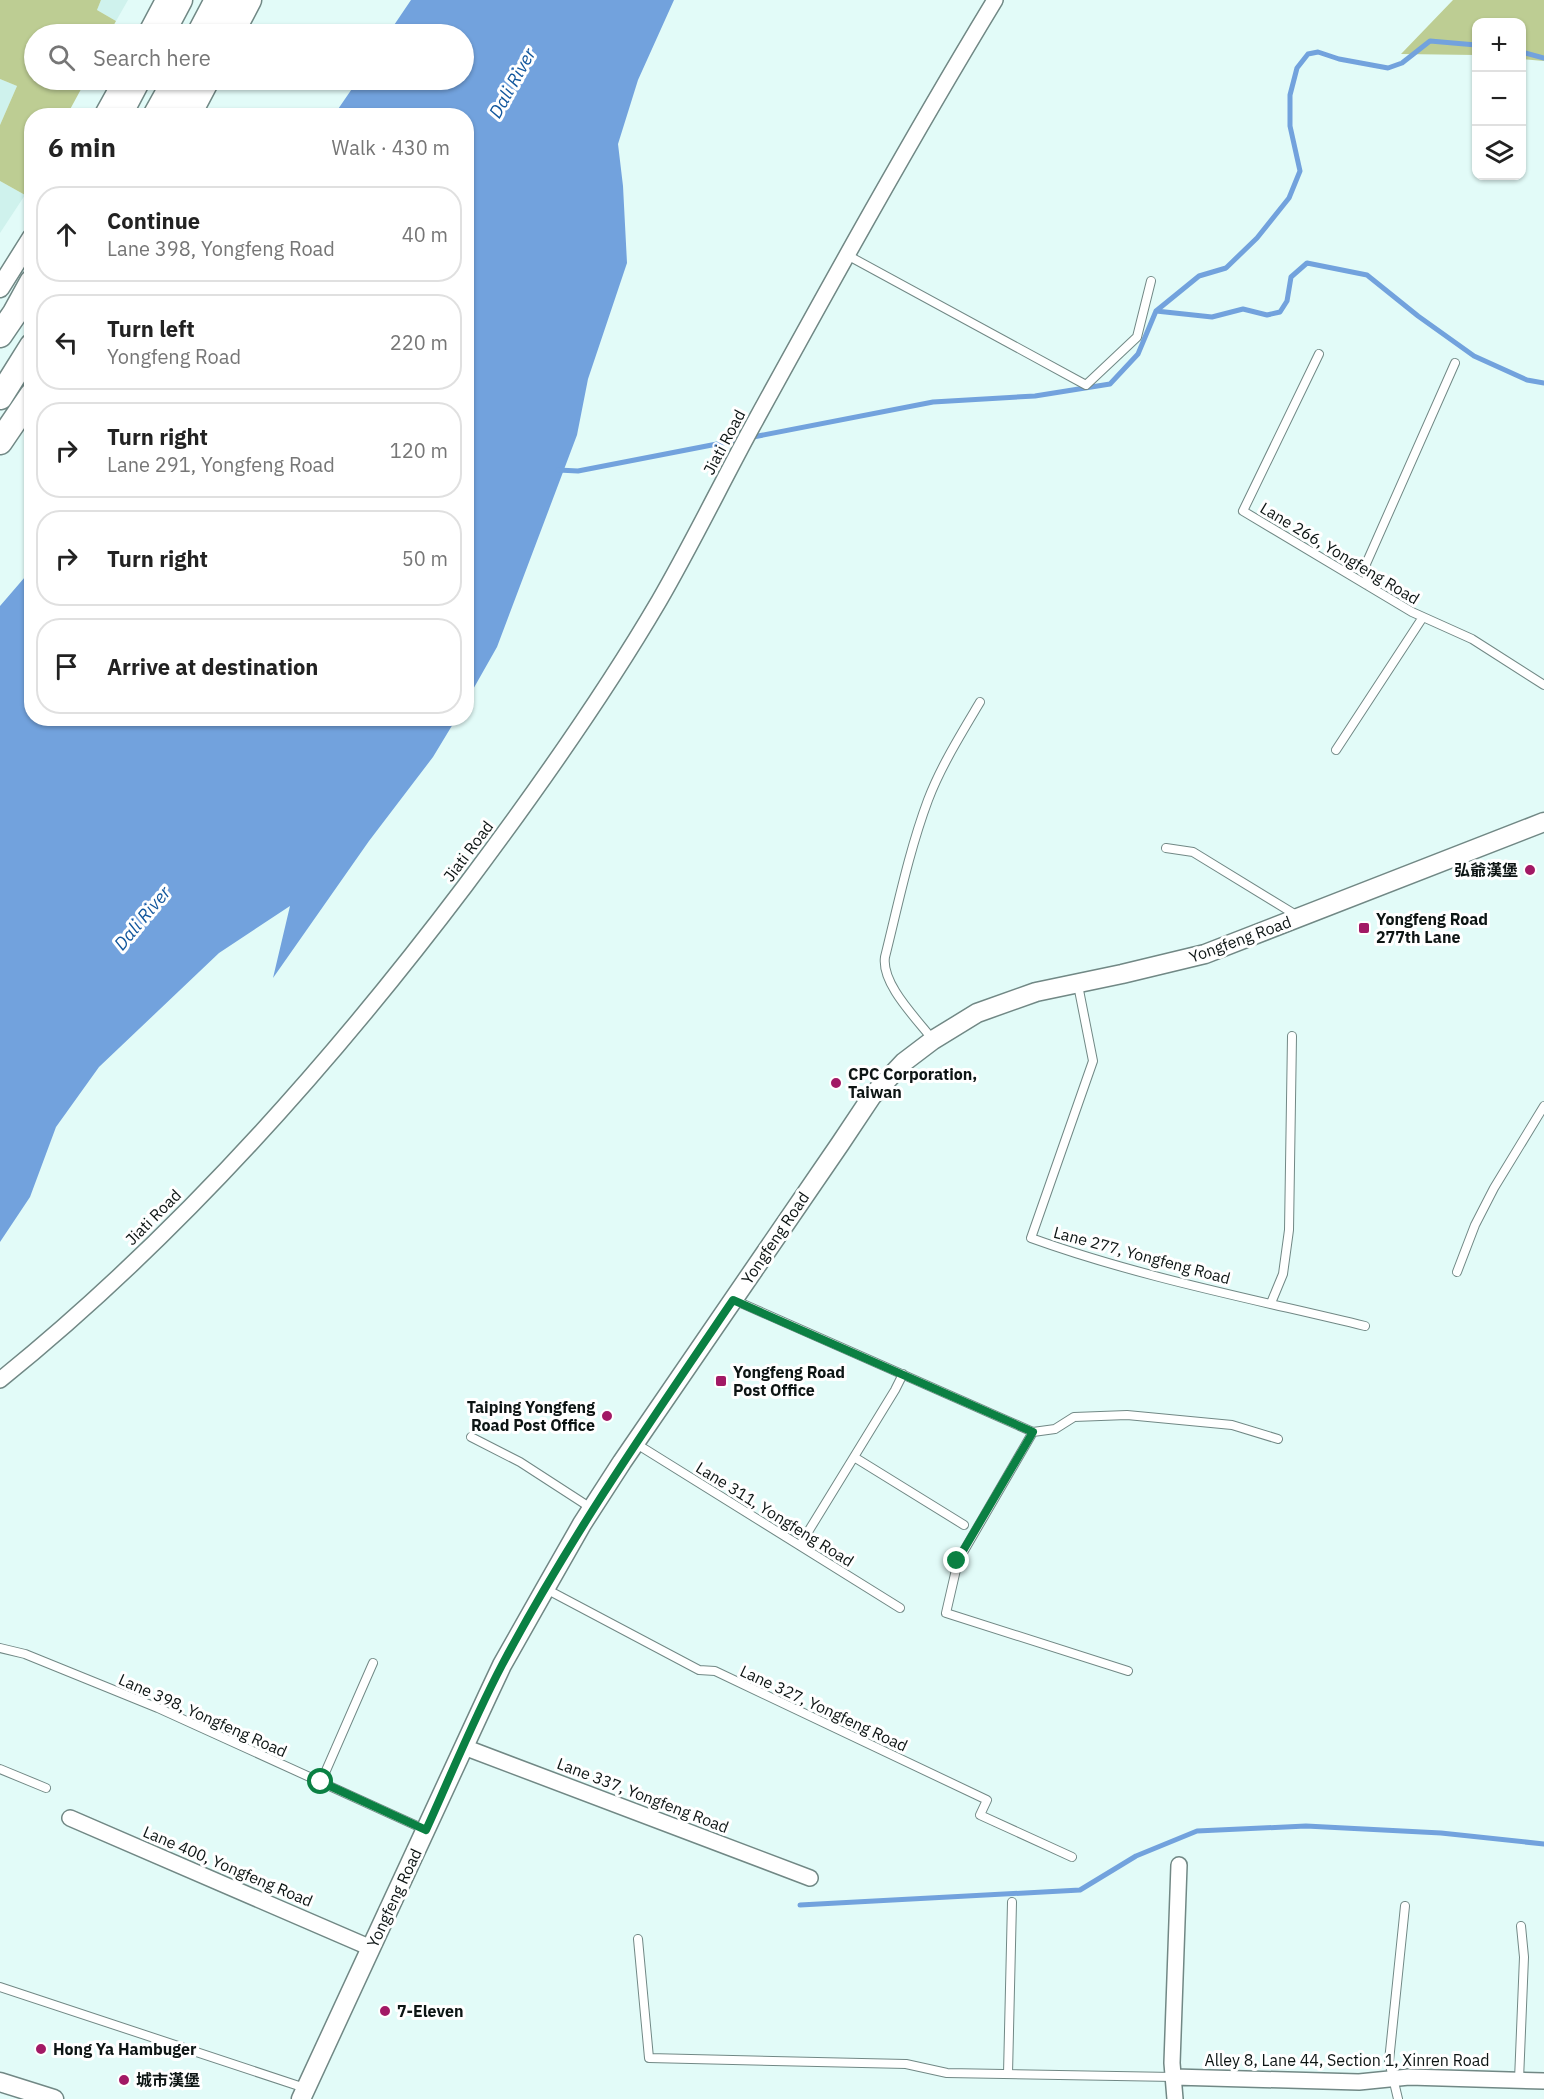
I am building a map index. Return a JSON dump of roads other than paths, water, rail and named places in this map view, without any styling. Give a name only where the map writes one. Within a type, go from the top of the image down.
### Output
[{"type":"highway","points":[[167,24],[180,0]]},
{"type":"highway","points":[[204,24],[217,0]]},
{"type":"highway","points":[[236,24],[249,0]]},
{"type":"highway","points":[[123,108],[133,90]]},
{"type":"highway","points":[[160,108],[170,90]]},
{"type":"highway","points":[[192,108],[202,90]]},
{"type":"highway","points":[[0,335],[24,297]]},
{"type":"highway","points":[[0,397],[24,359]]},
{"type":"highway","points":[[0,442],[24,407]]},
{"type":"street","points":[[152,24],[165,0]]},
{"type":"street","points":[[220,24],[233,0]]},
{"type":"street","name":"Jiati Road","points":[[0,1380],[132,1263],[199,1197],[332,1055],[403,968],[499,841],[626,655],[660,598],[847,255],[996,0]]},
{"type":"street","points":[[107,108],[117,90]]},
{"type":"street","points":[[173,108],[183,90]]},
{"type":"street","points":[[0,288],[24,250]]},
{"type":"street","points":[[0,412],[24,375]]},
{"type":"street","name":"Yongfeng Road","points":[[304,2094],[502,1665],[545,1588],[635,1443],[872,1096],[904,1062],[933,1040],[977,1013],[1036,992],[1205,954],[1544,822]]},
{"type":"street","name":"Lane 337, Yongfeng Road","points":[[464,1747],[810,1878]]},
{"type":"street","name":"Lane 400, Yongfeng Road","points":[[70,1818],[370,1948]]},
{"type":"street","points":[[1175,2099],[1172,2063],[1179,1865]]},
{"type":"street","name":"Alley 8, Lane 44, Section 1, Xinren Road","points":[[1174,2076],[1359,2082],[1409,2077],[1544,2081]]},
{"type":"street","points":[[7,2087],[54,2099]]},
{"type":"lane","points":[[847,255],[1086,385],[1137,336],[1151,281]]},
{"type":"lane","name":"Lane 266, Yongfeng Road","points":[[1319,354],[1243,511],[1423,617],[1472,639],[1544,685]]},
{"type":"lane","points":[[1367,585],[1366,564],[1455,363]]},
{"type":"lane","name":"Lane 266, Yongfeng Road","points":[[1336,750],[1423,617]]},
{"type":"lane","points":[[933,1040],[893,988],[883,968],[909,862],[928,801],[943,768],[980,702]]},
{"type":"lane","points":[[1166,848],[1193,852],[1300,918]]},
{"type":"lane","name":"Lane 277, Yongfeng Road","points":[[1078,983],[1093,1061],[1031,1238],[1070,1252],[1131,1269],[1365,1326]]},
{"type":"lane","points":[[1271,1303],[1283,1274],[1289,1230],[1292,1036]]},
{"type":"lane","points":[[1457,1272],[1475,1226],[1494,1188],[1544,1106]]},
{"type":"lane","points":[[733,1300],[1033,1432],[1055,1429],[1074,1417],[1127,1414],[1232,1425],[1278,1439]]},
{"type":"lane","points":[[800,1545],[903,1374]]},
{"type":"lane","points":[[1033,1432],[957,1561],[946,1613],[1128,1671]]},
{"type":"lane","points":[[471,1437],[520,1462],[592,1509]]},
{"type":"lane","name":"Lane 311, Yongfeng Road","points":[[635,1443],[900,1608]]},
{"type":"lane","points":[[854,1457],[964,1525]]},
{"type":"lane","name":"Lane 327, Yongfeng Road","points":[[545,1588],[699,1670],[715,1671],[987,1800],[980,1815],[1072,1857]]},
{"type":"lane","name":"Lane 398, Yongfeng Road","points":[[0,1648],[25,1654],[158,1708],[426,1830]]},
{"type":"lane","points":[[321,1782],[373,1663]]},
{"type":"lane","points":[[0,1769],[46,1788]]},
{"type":"lane","points":[[1008,2074],[1012,1902]]},
{"type":"lane","points":[[1398,2099],[1389,2061],[1405,1906]]},
{"type":"lane","points":[[1519,2080],[1524,1957],[1521,1926]]},
{"type":"lane","points":[[638,1939],[649,2058],[906,2064],[947,2073],[1174,2076]]},
{"type":"lane","points":[[0,1987],[304,2094]]},
{"type":"water","name":"Dali River","points":[[411,0],[674,0],[638,80],[618,144],[623,186],[627,263],[588,379],[577,435],[497,647],[474,688],[474,108],[339,108],[351,90],[474,90],[474,24],[395,24]]},
{"type":"water","name":"Dali River","points":[[24,578],[24,726],[452,726],[433,757],[369,841],[273,978],[290,906],[219,953],[99,1067],[56,1127],[30,1197],[0,1242],[0,606]]},
{"type":"waterway","points":[[558,470],[578,471],[933,402],[1035,396],[1110,384],[1138,354],[1156,311],[1199,276],[1226,268],[1257,238],[1289,198],[1300,171],[1290,126],[1290,95],[1297,68],[1308,54],[1318,52],[1339,59],[1388,68],[1402,63],[1430,41],[1472,45]]},
{"type":"waterway","points":[[1526,53],[1544,58]]},
{"type":"waterway","points":[[1156,311],[1212,317],[1243,309],[1267,315],[1280,312],[1287,301],[1291,277],[1307,263],[1367,275],[1418,316],[1474,356],[1527,380],[1544,383]]},
{"type":"waterway","points":[[800,1905],[1080,1890],[1136,1856],[1197,1831],[1306,1826],[1441,1833],[1544,1844]]},
{"type":"place","name":"弘爺漢堡","points":[[1530,870]]},
{"type":"place","name":"Yongfeng Road 277th Lane","points":[[1364,928]]},
{"type":"place","name":"CPC Corporation, Taiwan","points":[[836,1083]]},
{"type":"place","name":"Yongfeng Road Post Office","points":[[721,1381]]},
{"type":"place","name":"Taiping Yongfeng Road Post Office","points":[[607,1416]]},
{"type":"place","name":"7-Eleven","points":[[385,2011]]},
{"type":"place","name":"Hong Ya Hambuger","points":[[41,2049]]},
{"type":"place","name":"城市漢堡","points":[[124,2080]]}]
